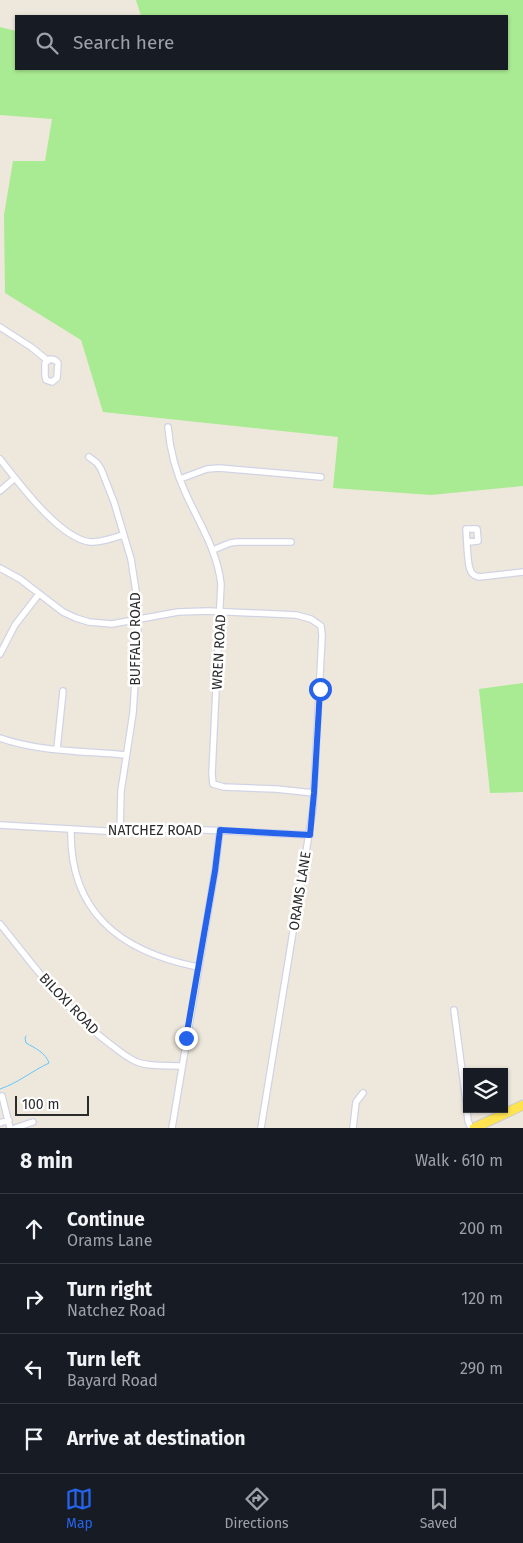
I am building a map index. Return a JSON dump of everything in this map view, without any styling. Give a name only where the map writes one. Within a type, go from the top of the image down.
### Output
[{"type":"main road","points":[[472,1128],[523,1105]]},
{"type":"street","points":[[0,327],[47,360]]},
{"type":"street","name":"WREN ROAD","points":[[168,427],[172,458],[213,550],[220,571],[221,612],[213,784],[224,788],[276,789],[314,793]]},
{"type":"street","name":"BUFFALO ROAD","points":[[89,458],[97,463],[109,486],[124,535],[134,575],[138,620],[134,713],[121,791],[120,831]]},
{"type":"street","points":[[0,459],[42,510],[74,536],[93,542],[124,535]]},
{"type":"street","points":[[180,479],[207,469],[219,468],[322,477]]},
{"type":"street","points":[[0,491],[15,478]]},
{"type":"street","points":[[213,550],[237,542],[291,542]]},
{"type":"street","points":[[468,542],[470,569],[474,575],[479,577],[523,572]]},
{"type":"street","points":[[0,568],[20,579],[63,612],[84,621],[105,624],[178,612],[221,612]]},
{"type":"street","points":[[0,654],[15,624],[39,594]]},
{"type":"street","name":"ORAMS LANE","points":[[221,612],[290,615],[311,619],[318,623],[322,629],[314,793],[310,835],[261,1128]]},
{"type":"street","points":[[57,749],[62,691]]},
{"type":"street","points":[[0,738],[33,747],[126,755]]},
{"type":"street","name":"NATCHEZ ROAD","points":[[0,825],[120,831],[167,828],[310,835]]},
{"type":"street","points":[[71,829],[75,875],[83,894],[101,920],[122,938],[141,949],[174,961],[198,967]]},
{"type":"street","points":[[172,1128],[220,830]]},
{"type":"street","name":"BILOXI ROAD","points":[[0,924],[60,998],[87,1026],[110,1044],[126,1056],[140,1063],[182,1066]]},
{"type":"street","points":[[454,1010],[468,1121],[472,1128]]},
{"type":"street","points":[[353,1128],[356,1102],[363,1093]]},
{"type":"street","points":[[2,1096],[10,1128]]},
{"type":"street","points":[[0,1123],[9,1120]]},
{"type":"street","points":[[15,1128],[34,1122]]},
{"type":"green space","points":[[136,0],[523,0],[523,486],[431,495],[333,488],[338,437],[103,412],[81,340],[5,293],[4,215],[13,161],[45,161],[52,119],[0,115],[0,27],[15,31],[15,70],[508,70],[508,15],[141,15]]},
{"type":"green space","points":[[523,683],[523,792],[490,793],[479,689]]},
{"type":"waterway","points":[[0,1089],[13,1084],[49,1063],[43,1054],[26,1043],[26,1036]]},
{"type":"route","points":[[186,1038],[215,871],[220,830],[310,835],[320,689]]}]
